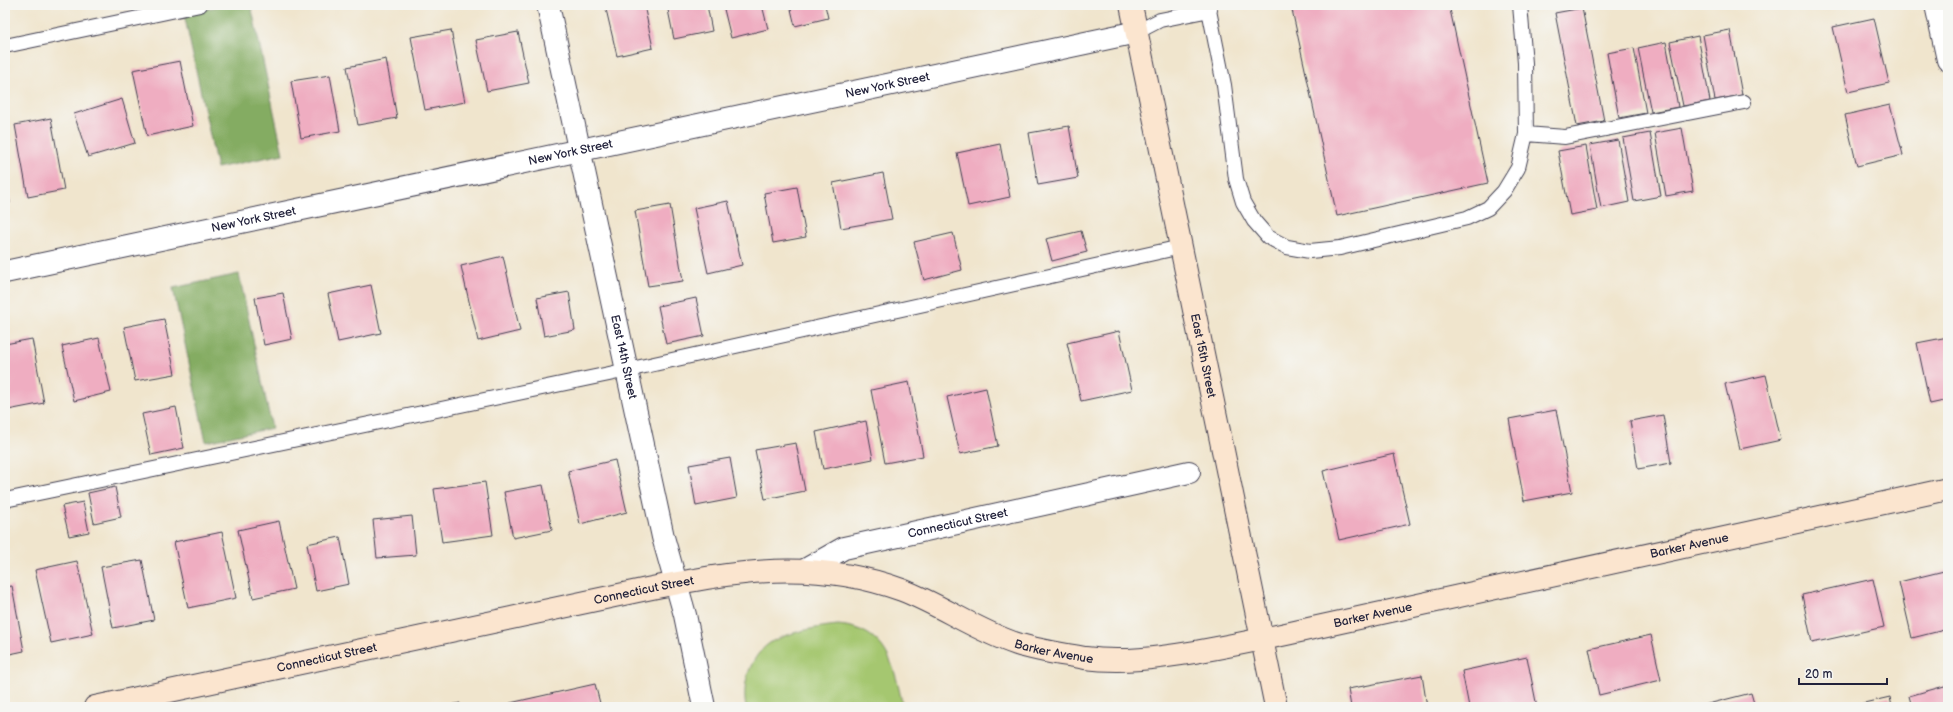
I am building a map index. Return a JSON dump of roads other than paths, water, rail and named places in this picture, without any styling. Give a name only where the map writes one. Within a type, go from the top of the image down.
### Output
[{"type":"street","name":"East 14th Street","points":[[548,5],[581,150],[662,537],[685,615],[704,707]]},
{"type":"street","name":"East 15th Street","points":[[1131,5],[1276,707]]},
{"type":"street","points":[[1936,5],[1948,60]]},
{"type":"street","name":"New York Street","points":[[5,272],[1137,32]]},
{"type":"street","name":"Connecticut Street","points":[[95,707],[676,583],[733,574],[805,570],[844,548],[1189,472]]},
{"type":"street","name":"Barker Avenue","points":[[805,570],[862,579],[901,590],[1017,644],[1086,658],[1120,661],[1155,658],[1262,639],[1948,489]]},
{"type":"lane","points":[[5,46],[200,5]]},
{"type":"lane","points":[[1137,32],[1160,20],[1209,7],[1224,85],[1236,179],[1243,202],[1254,222],[1268,237],[1287,247],[1310,251],[1340,248],[1467,218],[1488,208],[1504,191],[1518,168],[1526,134],[1524,63],[1520,5]]},
{"type":"lane","points":[[1526,134],[1565,136],[1744,102]]},
{"type":"lane","points":[[5,500],[627,370],[1181,248]]}]
